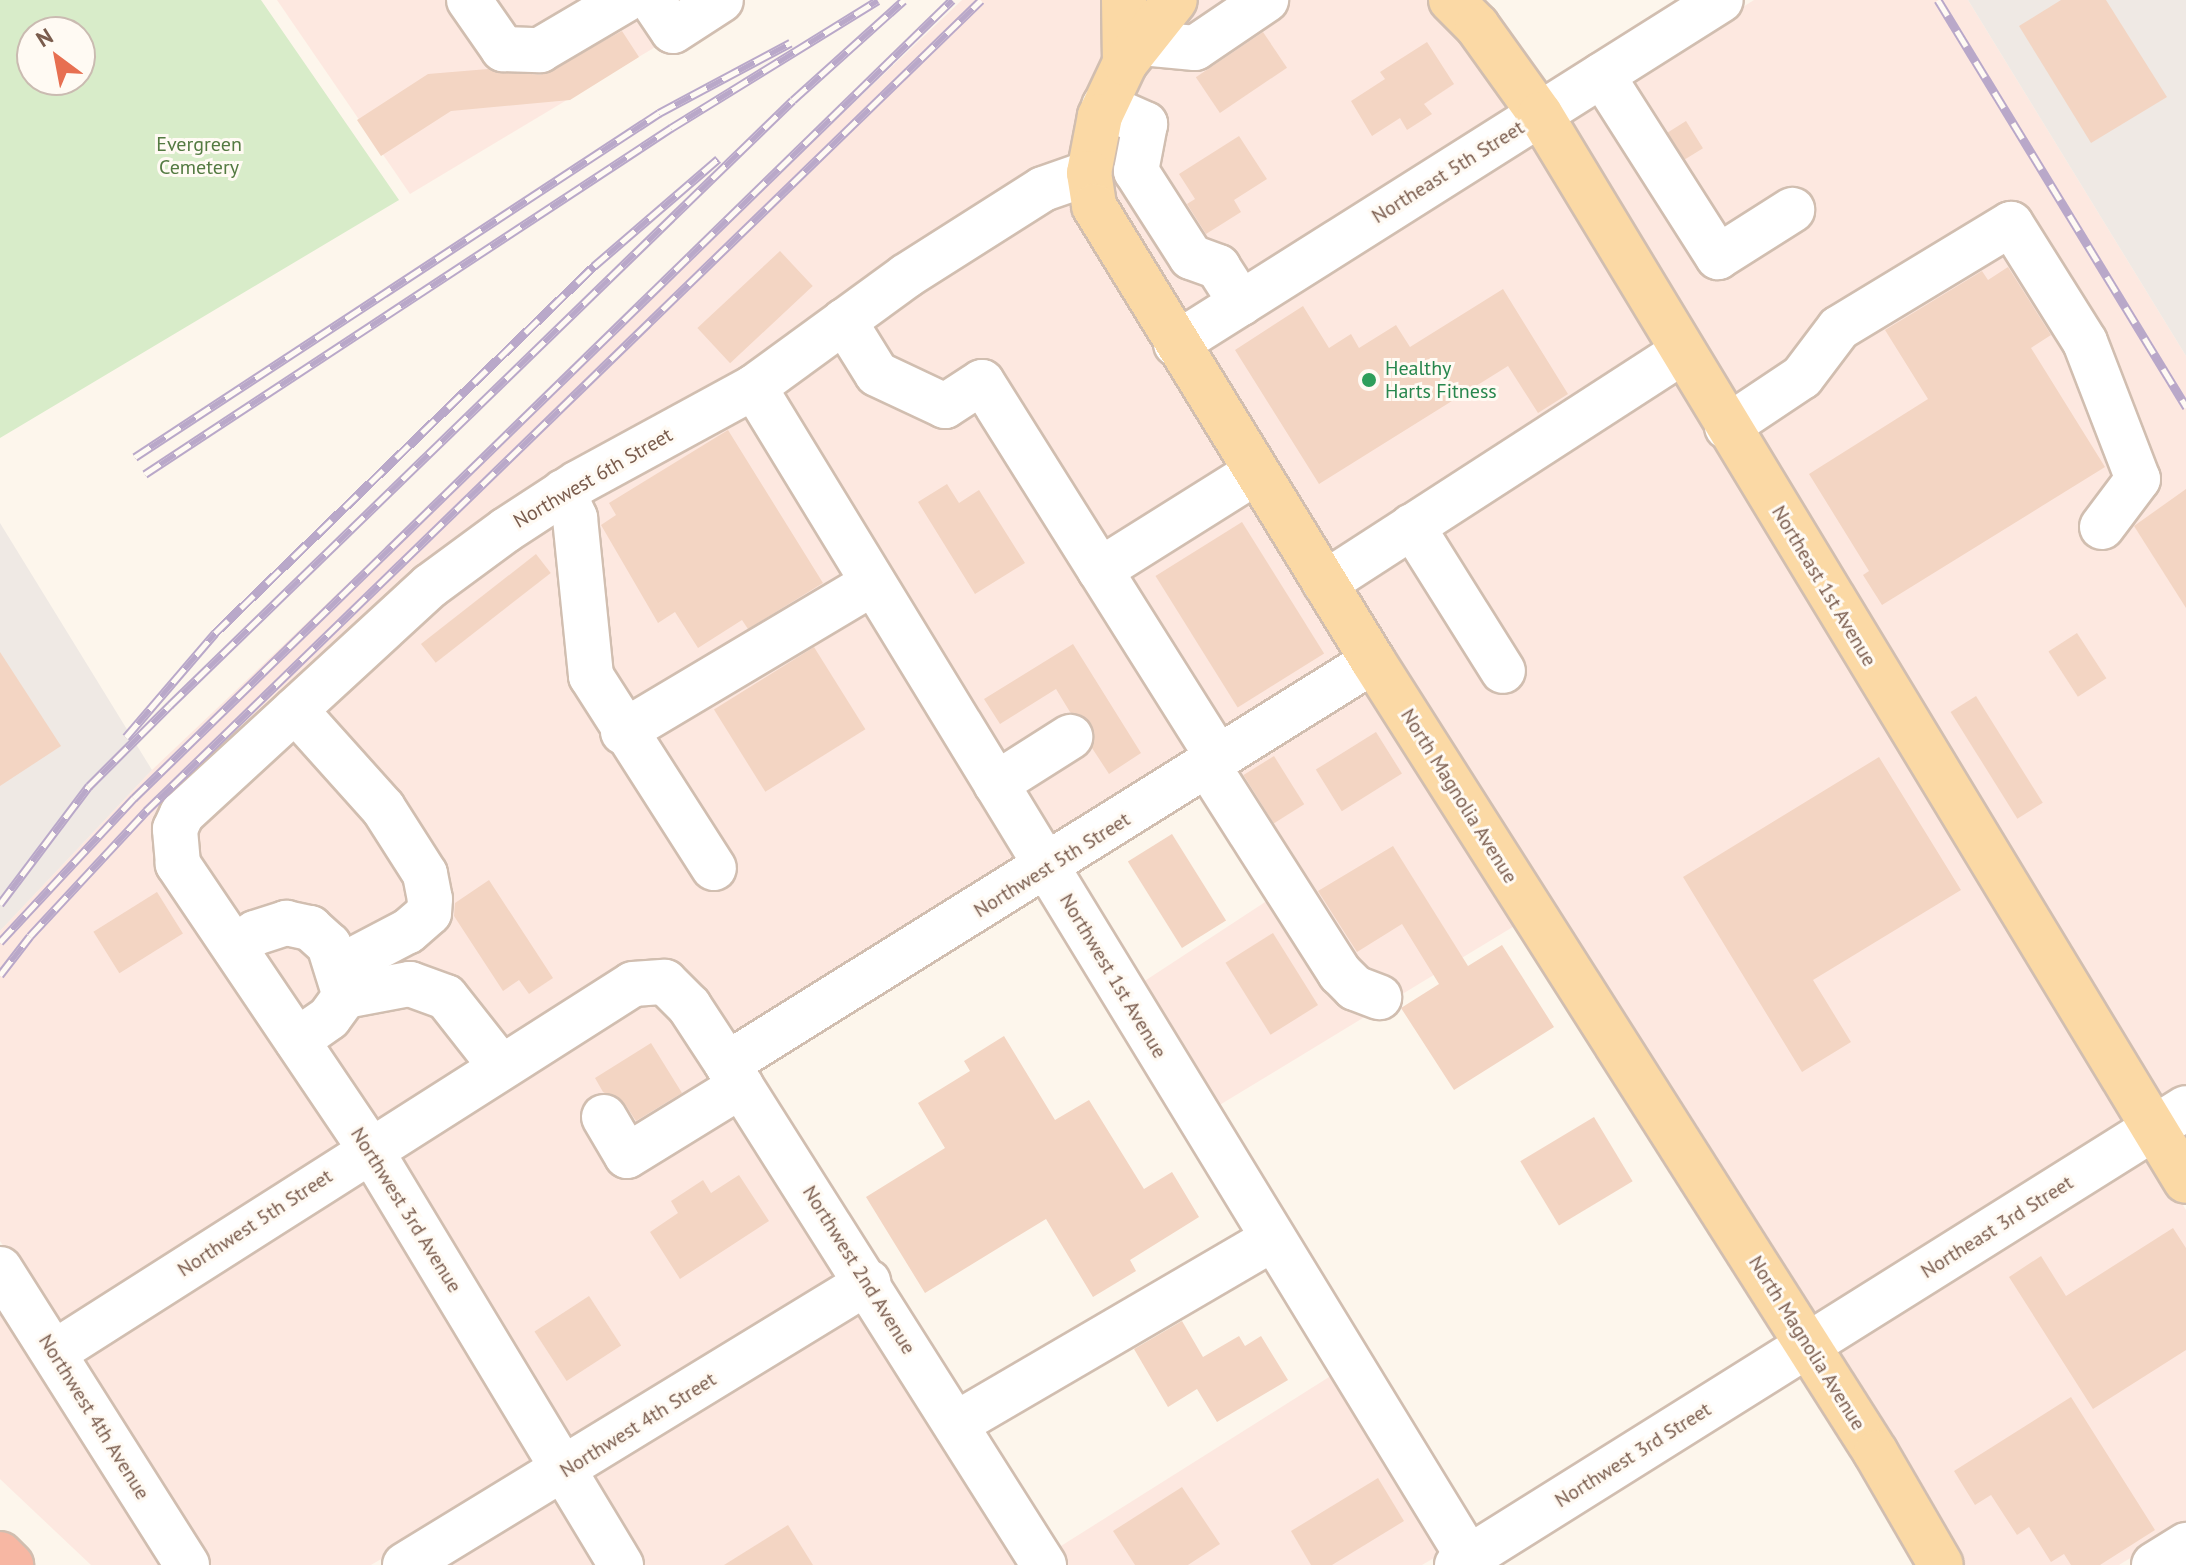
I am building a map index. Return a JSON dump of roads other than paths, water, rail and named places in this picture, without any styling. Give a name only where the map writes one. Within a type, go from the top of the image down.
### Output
[{"type":"highway","points":[[0,1554],[11,1565]]},
{"type":"main road","name":"North Magnolia Avenue","points":[[1124,0],[1133,53],[1104,106],[1089,173],[1094,206],[1373,661],[1809,1346],[1941,1565]]},
{"type":"main road","points":[[1133,53],[1175,0]]},
{"type":"main road","name":"Northeast 1st Avenue","points":[[1451,0],[1477,26],[1540,114],[1727,427],[2170,1118],[2186,1181]]},
{"type":"street","points":[[469,0],[503,49],[540,50],[625,0]]},
{"type":"street","points":[[663,16],[721,0]]},
{"type":"street","points":[[1133,53],[1195,48],[1266,0]]},
{"type":"street","name":"Northeast 5th Street","points":[[1176,344],[1602,75],[1698,6]]},
{"type":"street","points":[[1602,75],[1718,257],[1792,210]]},
{"type":"street","points":[[1104,106],[1145,124],[1136,171],[1191,257],[1218,267],[1241,303]]},
{"type":"street","name":"Northwest 6th Street","points":[[178,864],[173,849],[182,814],[430,586],[563,492],[754,387],[844,321],[1043,189],[1089,173]]},
{"type":"street","points":[[1727,427],[1802,377],[1839,328],[2011,224],[2085,342],[2138,479],[2102,527]]},
{"type":"street","points":[[844,321],[877,374],[945,406],[982,382],[1100,570],[1340,973],[1355,988],[1379,997]]},
{"type":"street","points":[[1325,583],[1682,352]]},
{"type":"street","name":"Northwest 1st Avenue","points":[[754,387],[1273,1239],[1466,1563]]},
{"type":"street","points":[[1100,570],[1256,472]]},
{"type":"street","points":[[563,492],[575,518],[591,676],[623,732],[714,868]]},
{"type":"street","points":[[1412,526],[1503,671]]},
{"type":"street","points":[[623,732],[873,583]]},
{"type":"street","name":"Northwest 5th Street","points":[[604,1117],[627,1156],[734,1075],[1047,869],[1373,661]]},
{"type":"street","points":[[295,710],[383,808],[425,874],[430,899],[429,913],[342,982],[329,1018],[297,1040]]},
{"type":"street","points":[[996,784],[1070,737]]},
{"type":"street","name":"Northwest 3rd Avenue","points":[[178,864],[370,1149],[621,1565]]},
{"type":"street","points":[[235,948],[255,933],[286,923],[310,928],[329,945],[342,982]]},
{"type":"street","points":[[342,982],[410,984],[446,997],[501,1067]]},
{"type":"street","name":"Northwest 5th Street","points":[[55,1352],[633,984],[665,982]]},
{"type":"street","name":"Northwest 2nd Avenue","points":[[665,982],[689,1006],[734,1075],[868,1282],[1044,1565]]},
{"type":"street","name":"Northeast 3rd Street","points":[[1809,1346],[2170,1118]]},
{"type":"street","points":[[956,1424],[1273,1239]]},
{"type":"street","name":"Northwest 4th Avenue","points":[[0,1269],[187,1565]]},
{"type":"street","name":"Northwest 4th Street","points":[[405,1565],[566,1471],[868,1282]]},
{"type":"street","name":"Northwest 3rd Street","points":[[1466,1563],[1809,1346]]},
{"type":"street","points":[[2154,1565],[2186,1545]]},
{"type":"railway","points":[[145,474],[671,128],[878,0]]},
{"type":"railway","points":[[0,904],[89,786],[793,100],[904,0]]},
{"type":"railway","points":[[0,942],[134,798],[952,0]]},
{"type":"railway","points":[[0,975],[30,936],[146,811],[981,0]]},
{"type":"railway","points":[[1938,0],[2186,407]]},
{"type":"railway","points":[[135,457],[659,113],[790,43]]},
{"type":"railway","points":[[126,737],[215,633],[594,266],[718,159]]},
{"type":"place","name":"Healthy Harts Fitness","points":[[1369,380]]},
{"type":"park label","name":"Evergreen Cemetery","points":[[199,156]]}]
